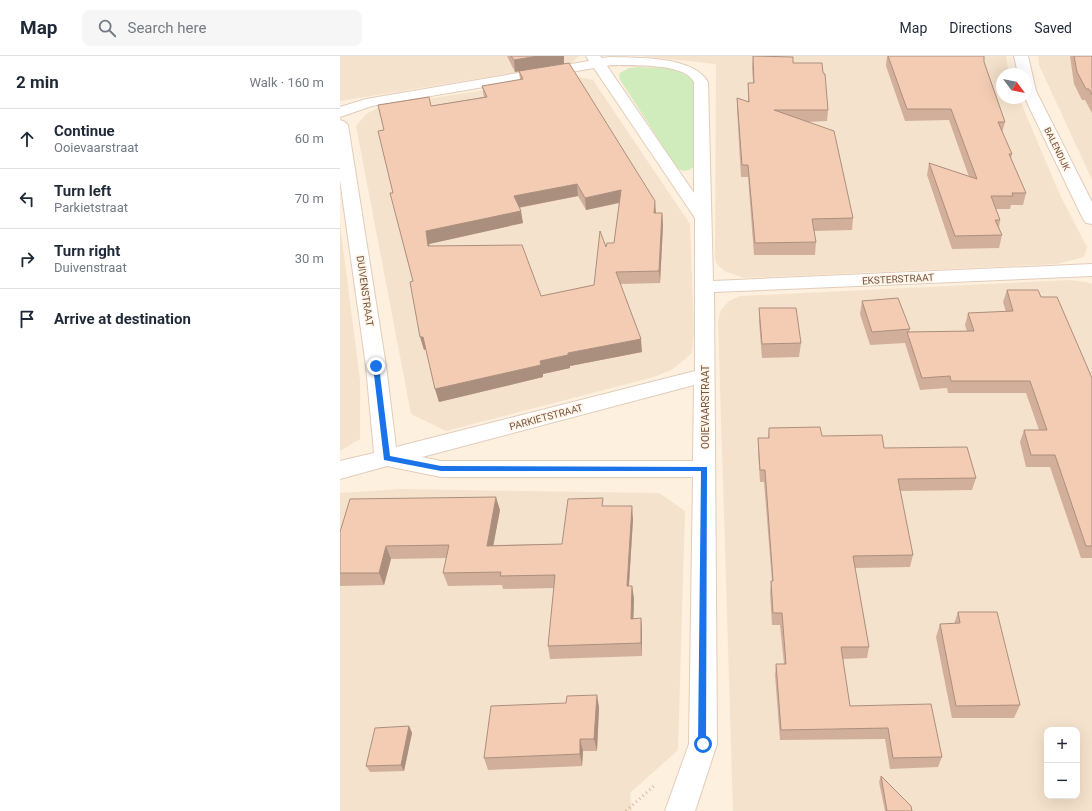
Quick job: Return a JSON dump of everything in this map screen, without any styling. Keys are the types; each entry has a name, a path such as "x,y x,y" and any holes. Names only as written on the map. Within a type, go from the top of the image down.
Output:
{"street":[{"name":"BALENDIJK","path":"1021,56 1024,68"},
{"path":"340,114 352,107 371,102 595,60 702,216"},
{"name":"OOIEVAARSTRAAT","path":"595,60 682,66 698,76 701,82 705,375 703,744 680,811"},
{"name":"BALENDIJK","path":"1032,98 1092,219"},
{"name":"DUIVENSTRAAT","path":"340,125 376,366 386,458"},
{"name":"EKSTERSTRAAT","path":"704,287 1092,270"},
{"name":"PARKIETSTRAAT","path":"340,470 705,375"},
{"name":"PARKIETSTRAAT","path":"386,458 441,468 705,468"}],"shaded area":[{"path":"340,56 579,56 571,63 340,101"},
{"path":"640,56 1006,56 1008,68 996,68 996,104 1022,104 1060,195 1087,247 1084,257 1057,264 744,278 724,271 717,264 715,259 716,64"},
{"path":"1038,56 1092,56 1092,180 1039,65"},
{"path":"575,76 593,80 690,224 694,330 692,353 673,369 654,377 446,431 411,414 356,126 366,114 382,106"},
{"path":"340,224 360,380 360,439 340,451"},
{"path":"1069,280 1092,284 1092,811 733,811 718,321 721,310 729,301 740,296"},
{"path":"400,489 659,493 685,511 678,750 630,793 632,811 340,811 340,493"}],"green space":[{"path":"639,67 676,70 694,82 694,166 688,170 684,171 677,168 619,78 620,73 629,68"}],"building":[{"path":"511,56 538,56 514,60"},
{"path":"753,56 793,57 793,63 822,63 823,73 825,74 828,110 774,110 834,131 853,218 812,219 816,242 755,243 748,165 742,165 737,98 749,102 748,83 754,83"},
{"path":"888,56 984,56 984,62 996,96 996,104 999,104 1005,122 998,122 1012,154 1009,154 1026,193 1012,193 1013,196 991,196 1000,220 995,220 1002,235 955,236 929,163 977,179 951,109 907,109"},
{"path":"1074,56 1092,56 1092,95 1089,89 1086,89 1077,72"},
{"path":"569,63 655,201 654,213 662,213 659,271 616,272 641,339 568,353 568,355 540,361 541,365 435,389 423,337 420,337 410,282 413,281 390,193 393,193 378,131 384,130 378,105 429,97 431,106 487,97 482,86 523,79 519,71","holes":["577,184 585,198 621,190 614,243 607,243 606,247 600,231 594,285 541,296 522,245 428,246 426,231 521,211 514,196"]},
{"path":"1007,290 1038,290 1041,297 1057,297 1092,378 1092,546 1086,546 1055,455 1031,455 1024,430 1047,430 1030,381 951,381 950,376 922,378 907,332 974,331 968,313 1013,311"},
{"path":"898,298 910,329 872,332 862,301"},
{"path":"759,308 796,308 801,343 762,344"},
{"path":"820,427 822,436 882,435 884,448 967,447 976,478 898,479 913,555 853,556 869,647 841,647 850,706 931,704 942,757 893,758 888,728 781,730 776,664 786,664 782,613 773,613 771,581 773,581 765,470 760,470 758,438 769,438 769,428"},
{"path":"496,497 487,546 562,544 568,499 603,498 602,506 632,506 627,586 632,586 631,619 641,618 641,643 548,646 555,575 500,576 501,572 443,573 449,545 386,546 379,573 340,573 340,532 350,499"},
{"path":"958,612 997,612 1020,705 956,706 940,624 960,623"},
{"path":"597,695 594,739 580,739 580,754 484,758 491,706 566,703 567,696"},
{"path":"409,726 401,765 366,766 375,728"},
{"path":"881,776 911,806 912,811 887,811"}],"route":[{"path":"376,366 386,458 441,468 705,468 703,744"}]}
